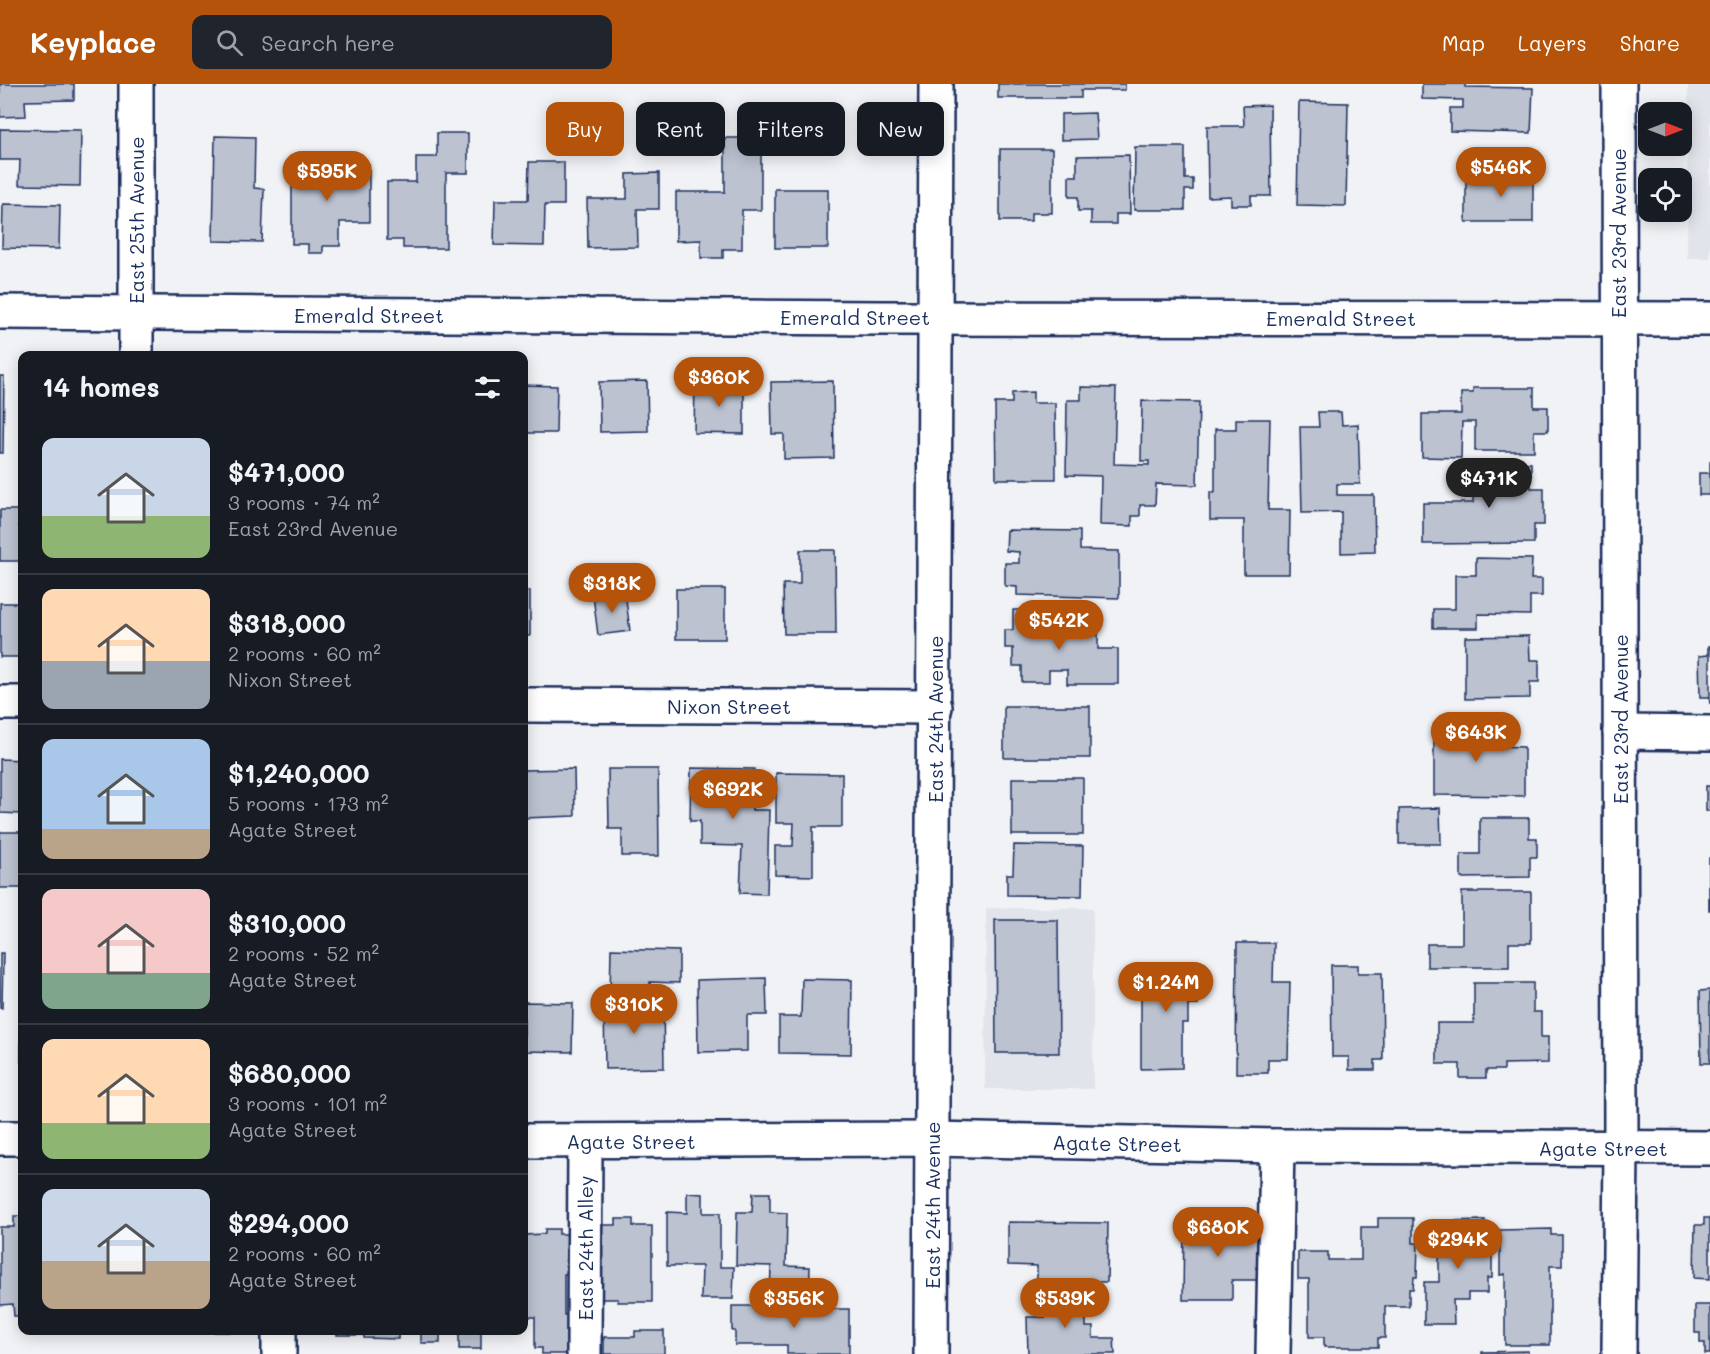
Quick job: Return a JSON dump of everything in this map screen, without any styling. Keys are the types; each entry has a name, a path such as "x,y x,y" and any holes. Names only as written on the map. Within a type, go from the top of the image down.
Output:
{"street":[{"name":"East 25th Avenue","path":"136,84 136,351"},
{"name":"East 24th Avenue","path":"931,1354 936,84"},
{"name":"East 23rd Avenue","path":"1619,84 1621,1148 1619,1354"},
{"name":"Emerald Street","path":"0,312 935,318 1710,319"},
{"path":"0,703 18,703"},
{"name":"Nixon Street","path":"528,705 935,707"},
{"path":"1620,732 1710,733"},
{"path":"0,1138 18,1138"},
{"name":"Agate Street","path":"528,1142 932,1139 1277,1146 1710,1148"},
{"name":"East 24th Alley","path":"584,1354 585,1142"},
{"path":"1273,1354 1277,1146"},
{"path":"279,1335 279,1354"}],"shaded area":[{"path":"1688,84 1710,84 1710,258 1687,258 1687,222 1692,222 1692,168 1688,168 1688,156 1692,156 1692,102 1688,102"},
{"path":"986,908 1093,908 1093,1089 985,1089"}],"building":[{"path":"0,84 74,84 74,100 25,101 26,116 0,117"},
{"path":"998,84 1125,84 1125,90 1081,90 1081,98 998,98"},
{"path":"1422,84 1533,88 1531,133 1450,131 1450,108 1463,108 1463,100 1422,99"},
{"path":"1299,102 1348,103 1346,206 1297,205"},
{"path":"1270,105 1271,196 1251,196 1251,205 1231,205 1231,196 1208,197 1207,126 1244,126 1243,106"},
{"path":"1095,113 1097,139 1061,140 1061,114"},
{"path":"0,129 81,130 80,186 19,185 20,160 0,160"},
{"path":"437,133 468,133 468,173 446,173 446,248 403,248 403,240 387,240 387,182 416,182 416,157 437,157"},
{"path":"215,136 255,137 254,188 264,189 262,242 213,241"},
{"path":"725,138 737,138 737,156 761,156 761,210 742,210 742,249 723,249 723,258 701,258 701,240 676,241 676,192 725,192"},
{"path":"1135,147 1185,147 1185,179 1193,179 1193,190 1185,190 1185,210 1134,210"},
{"path":"1000,149 1052,149 1052,213 1031,213 1031,221 1000,221"},
{"path":"1129,155 1130,214 1116,214 1116,224 1091,224 1091,211 1078,211 1078,197 1069,197 1069,176 1077,176 1077,156"},
{"path":"529,162 564,162 564,205 545,205 544,246 494,245 495,200 528,200"},
{"path":"292,163 369,164 369,222 340,222 340,246 323,246 323,253 308,253 308,244 292,244"},
{"path":"1507,170 1533,170 1533,222 1466,222 1466,178 1507,178"},
{"path":"659,173 659,209 637,209 638,247 588,248 587,199 627,199 627,174"},
{"path":"775,189 828,189 828,248 775,248"},
{"path":"3,204 60,205 59,249 2,248"},
{"path":"0,376 4,376 3,453 0,453"},
{"path":"647,381 648,431 600,432 599,382"},
{"path":"833,381 834,458 784,459 784,434 772,434 771,382"},
{"path":"695,382 744,382 744,434 694,433"},
{"path":"528,385 557,386 556,433 528,433"},
{"path":"1081,387 1116,388 1114,464 1149,465 1149,461 1141,461 1142,401 1199,402 1197,485 1156,484 1155,505 1140,505 1140,516 1132,516 1132,526 1100,525 1101,476 1066,475 1067,400 1081,400"},
{"path":"1473,388 1534,388 1534,407 1548,407 1548,431 1534,431 1534,451 1475,451 1475,422 1462,422 1461,458 1422,457 1422,414 1461,414 1461,393 1473,393"},
{"path":"1033,392 1033,403 1055,403 1056,479 996,479 995,403 1012,403 1012,393"},
{"path":"1318,412 1341,412 1342,425 1358,424 1360,484 1337,484 1337,495 1374,495 1375,552 1341,553 1341,512 1302,513 1300,427 1319,427"},
{"path":"1236,419 1270,419 1268,510 1290,510 1289,574 1244,574 1244,520 1210,520 1210,492 1215,492 1215,429 1236,429"},
{"path":"1473,463 1531,463 1531,488 1544,488 1544,525 1534,525 1534,543 1423,544 1423,503 1473,503"},
{"path":"1699,473 1710,473 1710,495 1699,495"},
{"path":"0,510 18,510 18,561 0,561"},
{"path":"1007,530 1080,531 1080,550 1119,551 1119,598 1017,595 1017,587 1005,586 1005,563 1019,563 1019,552 1006,551"},
{"path":"800,550 835,550 836,634 784,634 783,584 800,584"},
{"path":"1476,558 1532,559 1531,579 1542,579 1542,596 1530,596 1530,615 1478,614 1478,628 1433,628 1433,609 1455,609 1455,575 1476,575"},
{"path":"676,589 725,589 725,639 676,639"},
{"path":"528,591 530,591 530,636 528,636"},
{"path":"625,592 630,631 598,635 593,596"},
{"path":"0,603 18,603 18,657 0,657"},
{"path":"1013,610 1056,610 1056,636 1063,636 1070,628 1098,628 1098,649 1118,649 1118,684 1067,684 1067,670 1049,670 1049,682 1022,682 1022,666 1013,666 1013,648 1005,648 1005,630 1013,630"},
{"path":"1529,636 1530,660 1539,660 1539,682 1530,682 1530,698 1465,699 1465,637"},
{"path":"1708,646 1710,646 1710,704 1709,697 1700,697 1699,656 1708,655"},
{"path":"1004,706 1090,706 1090,758 1004,758"},
{"path":"1434,724 1494,724 1494,746 1524,747 1524,796 1434,795"},
{"path":"0,759 18,760 18,814 0,813"},
{"path":"691,768 754,769 752,810 769,810 767,894 740,893 742,846 700,845 700,821 690,821"},
{"path":"574,769 575,816 528,818 528,770"},
{"path":"608,769 658,769 659,856 622,856 622,829 609,829"},
{"path":"776,773 842,774 842,827 813,827 813,876 775,875 775,846 793,846 794,823 776,823"},
{"path":"1012,778 1083,778 1083,835 1012,835"},
{"path":"1706,786 1710,786 1710,811 1706,811"},
{"path":"1440,808 1441,844 1399,844 1399,809"},
{"path":"1480,818 1529,818 1529,838 1537,838 1537,857 1530,857 1530,877 1461,878 1461,854 1480,854"},
{"path":"0,832 18,832 18,888 0,888"},
{"path":"1014,845 1083,846 1082,896 1007,895 1007,874 1013,874"},
{"path":"1710,858 1710,910 1709,910"},
{"path":"1462,892 1531,892 1531,943 1509,943 1509,967 1427,967 1427,944 1462,944"},
{"path":"995,920 1058,920 1059,1053 996,1053"},
{"path":"1237,943 1274,943 1273,982 1290,982 1288,1059 1268,1059 1268,1073 1236,1073"},
{"path":"611,949 679,951 679,983 650,982 650,997 610,997"},
{"path":"0,953 3,953 2,1008 0,1008"},
{"path":"1141,965 1198,965 1198,1005 1188,1005 1188,1023 1182,1023 1182,1068 1141,1069"},
{"path":"1331,965 1358,965 1358,973 1382,973 1383,1060 1375,1060 1375,1070 1349,1070 1349,1057 1332,1057"},
{"path":"766,978 767,1015 747,1015 747,1051 698,1052 697,980"},
{"path":"802,979 852,980 851,1054 779,1053 779,1017 801,1017"},
{"path":"1474,983 1533,983 1533,1012 1541,1012 1541,1037 1548,1037 1548,1063 1504,1064 1504,1070 1486,1070 1486,1078 1460,1078 1460,1064 1437,1064 1437,1023 1474,1023"},
{"path":"1710,990 1710,1063 1701,1063 1700,991"},
{"path":"663,1001 664,1068 605,1069 604,1002"},
{"path":"528,1002 573,1003 572,1052 528,1051"},
{"path":"687,1193 703,1194 703,1213 720,1213 720,1267 734,1267 733,1299 701,1299 702,1266 667,1266 667,1212 687,1213"},
{"path":"753,1193 770,1193 770,1212 787,1213 786,1266 810,1267 809,1298 770,1297 771,1266 736,1265 737,1212 752,1212"},
{"path":"14,1216 18,1216 18,1316 14,1316 13,1304 0,1305 0,1227 14,1227"},
{"path":"1378,1218 1413,1218 1413,1243 1418,1243 1417,1277 1414,1277 1413,1289 1409,1289 1409,1306 1385,1306 1385,1338 1378,1338 1378,1347 1324,1347 1324,1337 1309,1337 1309,1279 1298,1279 1298,1252 1328,1252 1328,1260 1361,1260 1361,1227 1378,1227"},
{"path":"1704,1218 1710,1218 1710,1279 1694,1278 1695,1225 1704,1225"},
{"path":"616,1219 633,1219 633,1226 652,1226 652,1302 618,1302 618,1299 597,1299 597,1225 616,1225"},
{"path":"1485,1220 1485,1252 1492,1252 1492,1278 1487,1278 1487,1293 1468,1293 1468,1300 1453,1300 1454,1324 1424,1324 1424,1282 1439,1282 1439,1230 1444,1230 1444,1221"},
{"path":"1008,1222 1108,1223 1107,1282 1037,1281 1037,1266 1008,1265"},
{"path":"1184,1222 1259,1223 1258,1280 1232,1280 1232,1300 1183,1300"},
{"path":"545,1229 559,1229 559,1234 573,1234 574,1274 564,1274 564,1315 572,1315 572,1354 542,1354 542,1348 535,1348 535,1317 528,1317 528,1235 545,1234"},
{"path":"1551,1229 1551,1235 1562,1235 1562,1266 1550,1266 1550,1345 1505,1345 1505,1274 1500,1275 1500,1230"},
{"path":"1044,1292 1080,1292 1081,1305 1086,1305 1086,1327 1093,1327 1093,1338 1114,1338 1115,1354 1028,1354 1027,1317 1045,1317"},
{"path":"1695,1305 1710,1305 1710,1354 1705,1354 1705,1343 1700,1343 1700,1333 1695,1333"},
{"path":"732,1306 770,1306 770,1314 789,1314 789,1309 849,1309 849,1354 787,1354 787,1345 735,1345 735,1331 732,1331"},
{"path":"635,1331 664,1331 664,1354 604,1354 604,1337 635,1337"},
{"path":"364,1335 398,1335 398,1339 364,1338"},
{"path":"421,1335 440,1335 440,1343 421,1343"},
{"path":"459,1335 481,1335 481,1349 459,1349"},
{"path":"1528,1351 1528,1354 1482,1354 1482,1352"}]}
